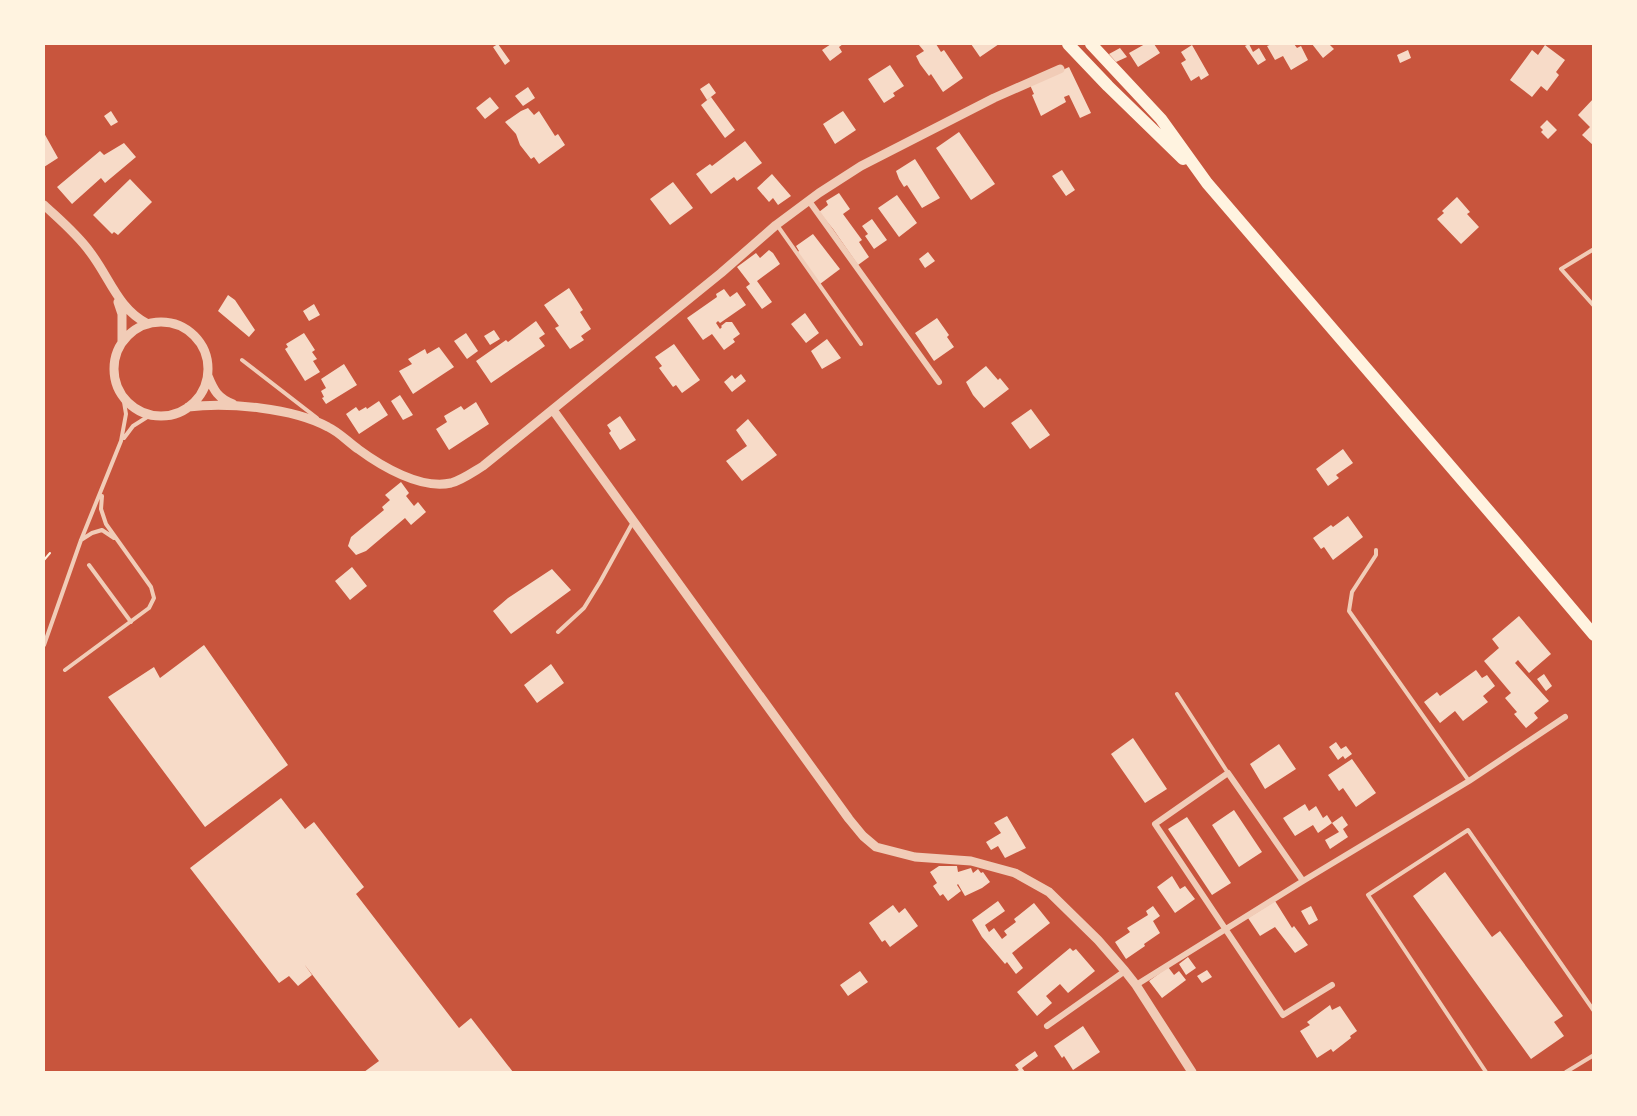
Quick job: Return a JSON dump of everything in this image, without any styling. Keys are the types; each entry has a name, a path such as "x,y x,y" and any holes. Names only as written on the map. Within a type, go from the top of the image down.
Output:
{"highway":[{"path":"1068,44 1207,183 1593,635"},
{"path":"1091,44 1161,118 1207,183"}],"street":[{"path":"44,205 71,230 89,251 104,271 114,291 122,314 123,327 122,342 115,360 114,372 123,396 132,405 145,413 159,416 174,414 189,407 217,405 276,410 307,418 329,427 379,464 415,480 439,484 452,483 483,466 721,273 776,225 861,165 994,98 1060,69"},
{"path":"809,201 939,382"},
{"path":"114,291 127,309 148,324"},
{"path":"122,342 136,329 148,324 161,322 187,330 205,353 208,376 213,389 223,400 238,406"},
{"path":"189,407 199,396 208,376"},
{"path":"553,410 863,836 876,847 915,857 971,861 1015,873 1049,892 1098,940 1125,971 1192,1072"},
{"path":"1136,985 1469,781 1565,717"},
{"path":"1303,881 1228,773 1155,824 1283,1016 1332,985"},
{"path":"1047,1026 1125,971"}],"lane":[{"path":"776,225 861,344"},
{"path":"1593,249 1561,269 1593,306"},
{"path":"242,360 329,427"},
{"path":"44,645 81,540 121,441 126,414 123,396"},
{"path":"121,441 133,426 153,414"},
{"path":"65,670 149,608 154,598 151,587 106,524 101,509 102,491"},
{"path":"558,632 584,608 633,521"},
{"path":"81,540 102,530 115,538"},
{"path":"1376,550 1376,555 1352,592 1349,611 1469,781"},
{"path":"89,566 131,622"},
{"path":"1177,694 1228,773"},
{"path":"1486,1072 1368,895 1468,830 1593,1011"},
{"path":"1566,1072 1593,1055"}],"path":[{"path":"44,560 50,553"}],"building":[{"path":"498,44 510,61 505,65 493,47"},
{"path":"831,44 843,44 839,47 842,52 830,61 822,50"},
{"path":"936,44 941,52 944,50 963,78 943,92 916,56 924,51 919,45"},
{"path":"971,44 999,44 980,57"},
{"path":"1145,44 1154,44 1160,53 1138,67 1129,53"},
{"path":"1249,44 1253,52 1259,48 1266,60 1258,65 1245,46"},
{"path":"1294,44 1297,48 1301,46 1308,60 1291,70 1283,56 1275,60 1267,46"},
{"path":"1312,44 1329,44 1334,49 1323,58"},
{"path":"1192,45 1209,75 1201,80 1199,76 1191,81 1181,63 1186,60 1181,52"},
{"path":"1545,45 1565,60 1556,72 1559,75 1547,91 1541,86 1532,97 1510,80 1532,50 1538,55"},
{"path":"1120,48 1127,57 1116,62 1109,54"},
{"path":"1408,50 1411,58 1400,63 1397,55"},
{"path":"890,65 904,86 884,103 868,79"},
{"path":"1069,67 1091,113 1080,118 1069,95 1064,97 1066,102 1041,116 1030,85"},
{"path":"709,83 716,93 707,100 700,89"},
{"path":"528,87 535,98 523,106 515,96"},
{"path":"490,97 499,108 485,119 476,108"},
{"path":"711,97 735,130 725,138 701,105"},
{"path":"1594,98 1594,146 1582,135 1590,127 1578,115"},
{"path":"528,108 534,115 539,111 555,136 558,134 565,145 539,164 534,157 531,159 520,145 516,134 505,122"},
{"path":"111,111 118,122 111,126 104,116"},
{"path":"843,111 856,130 835,144 823,124"},
{"path":"1547,120 1557,130 1548,139 1541,132 1543,130 1540,127"},
{"path":"959,132 995,184 971,200 936,148"},
{"path":"44,133 58,158 44,167"},
{"path":"745,141 762,163 737,181 734,177 711,194 696,174 710,164 712,166"},
{"path":"124,143 136,157 105,183 101,178 72,204 57,187 100,151 104,155"},
{"path":"915,159 940,198 922,208 907,185 904,187 896,171"},
{"path":"1062,170 1075,190 1066,196 1052,176"},
{"path":"772,174 791,196 778,205 773,198 769,202 757,188"},
{"path":"130,179 152,202 118,235 114,232 112,234 93,215"},
{"path":"673,182 693,208 670,225 650,199"},
{"path":"839,193 850,209 843,214 862,240 859,242 869,257 858,265 819,212 828,205 826,201"},
{"path":"897,195 917,223 899,237 878,208"},
{"path":"1457,197 1470,212 1467,214 1479,227 1461,244 1437,219"},
{"path":"872,219 887,240 874,249 865,236 868,234 862,226"},
{"path":"813,234 840,269 820,284 796,253 799,251 796,246"},
{"path":"769,250 780,264 757,281 772,302 762,309 746,287 750,284 737,267 756,253 760,258"},
{"path":"928,252 935,261 925,268 919,259"},
{"path":"569,288 583,310 580,312 591,329 581,336 584,340 570,349 555,328 559,326 544,305"},
{"path":"724,289 730,297 737,292 746,305 720,323 718,321 716,323 720,329 726,322 732,322 740,334 733,339 735,342 724,350 712,334 703,340 687,318 717,297 716,294"},
{"path":"228,295 235,300 255,330 249,337 218,311"},
{"path":"314,304 320,315 309,321 303,311"},
{"path":"805,313 819,333 806,343 791,324"},
{"path":"937,318 954,347 934,361 915,333"},
{"path":"536,321 545,334 539,338 545,346 491,383 476,361 506,340 508,342"},
{"path":"494,330 500,339 490,345 484,336"},
{"path":"304,333 315,350 312,352 317,359 313,361 320,372 305,381 285,349 288,347 286,344"},
{"path":"466,333 478,351 467,359 454,341"},
{"path":"827,339 841,358 822,369 811,351"},
{"path":"674,344 700,380 682,393 676,385 673,387 659,368 662,366 655,357"},
{"path":"439,347 454,367 413,394 399,371 412,364 408,359 425,349 427,354"},
{"path":"344,364 357,385 326,404 321,391 326,388 321,379"},
{"path":"986,366 1009,389 984,408 966,382"},
{"path":"741,374 746,381 732,392 724,382 732,375 735,379"},
{"path":"400,395 413,415 403,420 391,401"},
{"path":"379,401 388,415 359,434 346,414 356,407 359,411 366,407 367,409"},
{"path":"476,402 489,424 449,450 436,429 447,422 444,416 461,406 464,410"},
{"path":"1031,409 1050,435 1030,449 1011,423"},
{"path":"620,416 636,440 620,450 609,433 611,431 607,425"},
{"path":"748,419 777,455 742,481 726,461 747,446 736,430"},
{"path":"1343,449 1353,463 1336,475 1339,478 1328,486 1316,469"},
{"path":"401,482 409,493 406,496 414,506 418,502 426,512 411,525 405,518 366,551 356,555 348,546 351,537 384,510 382,507 390,500 385,495"},
{"path":"1348,516 1363,537 1333,560 1324,547 1321,549 1313,538"},
{"path":"352,567 367,586 350,600 335,581"},
{"path":"552,569 571,590 511,634 493,611 508,598"},
{"path":"1519,616 1551,654 1529,673 1518,660 1515,663 1549,701 1534,713 1538,718 1526,728 1514,714 1517,712 1505,698 1511,693 1484,661 1499,648 1492,639"},
{"path":"204,645 288,765 205,827 108,697 154,667 160,678"},
{"path":"551,664 564,683 537,703 524,685"},
{"path":"1476,670 1482,678 1487,675 1495,686 1483,696 1488,702 1463,721 1455,711 1440,723 1424,702 1437,692 1440,696"},
{"path":"1544,674 1552,686 1546,691 1537,679"},
{"path":"1133,738 1167,789 1145,803 1111,754"},
{"path":"1336,742 1341,749 1346,746 1352,754 1345,759 1343,756 1338,760 1329,747"},
{"path":"1279,744 1296,769 1265,789 1250,764"},
{"path":"1352,759 1376,793 1356,807 1343,788 1339,791 1328,775"},
{"path":"281,798 305,829 314,822 364,887 356,894 459,1028 471,1018 513,1072 364,1072 379,1061 304,964 312,975 298,986 289,976 279,983 190,868"},
{"path":"1305,804 1309,811 1316,806 1323,818 1327,815 1332,823 1318,833 1313,825 1295,836 1283,818"},
{"path":"1234,810 1262,852 1239,867 1212,825"},
{"path":"1007,816 1026,848 1005,858 998,846 991,850 986,842 1001,833 994,823"},
{"path":"1342,816 1348,825 1343,829 1348,837 1330,849 1325,840 1339,832 1332,823"},
{"path":"1187,817 1231,883 1212,895 1168,829"},
{"path":"939,866 957,866 958,872 971,868 973,873 978,869 990,882 965,896 958,884 961,891 948,901 943,894 940,896 933,886 937,883 930,872"},
{"path":"1445,872 1492,937 1500,931 1563,1016 1554,1022 1564,1036 1531,1059 1413,896"},
{"path":"1172,876 1180,889 1185,886 1195,899 1175,913 1157,887"},
{"path":"998,901 1005,911 985,925 989,932 994,928 1002,939 1007,935 1004,931 1016,922 1014,919 1034,903 1050,923 1012,953 1023,968 1016,974 982,937 972,920"},
{"path":"1275,901 1292,928 1294,926 1308,945 1295,953 1275,927 1260,936 1248,918"},
{"path":"893,905 899,913 905,908 918,926 890,947 885,940 882,942 869,923"},
{"path":"1153,906 1160,916 1153,921 1160,933 1126,959 1115,942 1130,932 1127,928 1148,915 1146,911"},
{"path":"1311,906 1318,920 1309,925 1301,911"},
{"path":"1070,948 1073,951 1076,949 1095,971 1068,993 1060,984 1046,996 1052,1003 1037,1016 1017,992"},
{"path":"1188,957 1196,968 1186,975 1179,964"},
{"path":"1168,967 1174,975 1179,971 1186,980 1162,998 1149,981"},
{"path":"1207,970 1212,977 1202,983 1197,976"},
{"path":"860,971 868,982 848,996 840,985"},
{"path":"1330,1005 1332,1010 1340,1006 1357,1031 1333,1052 1331,1049 1317,1058 1300,1031 1310,1025 1307,1022"},
{"path":"1083,1026 1100,1052 1073,1070 1054,1046"},
{"path":"1035,1051 1038,1056 1022,1068 1025,1072 1015,1072 1019,1070 1015,1065"}]}
